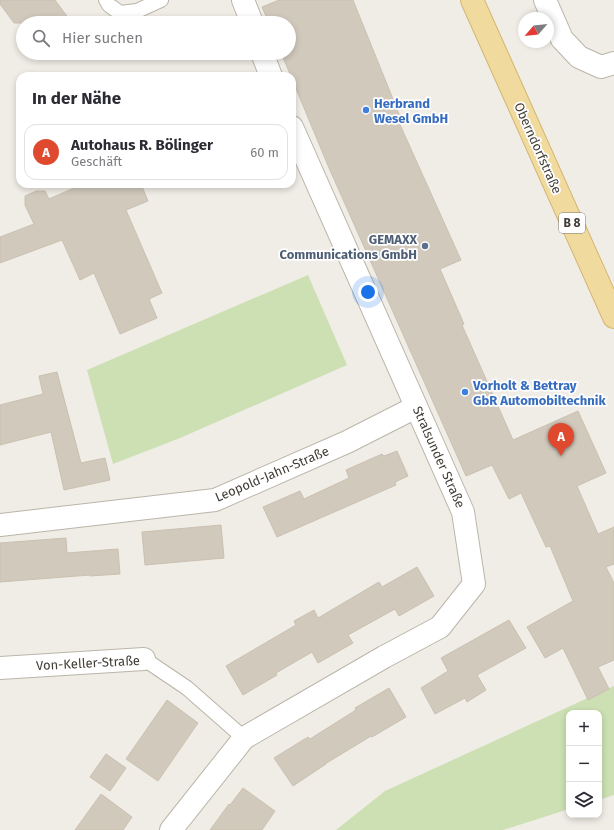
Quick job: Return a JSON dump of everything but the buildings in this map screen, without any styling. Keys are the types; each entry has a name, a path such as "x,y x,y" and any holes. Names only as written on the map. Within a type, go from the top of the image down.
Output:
{"main road":[{"name":"Oberndorfstraße","path":"472,0 614,317"}],"street":[{"path":"243,0 249,16"},
{"path":"545,0 562,39 579,57 601,67 614,63"},
{"path":"265,60 269,72"},
{"name":"Stralsunder Straße","path":"171,830 244,738 384,657 440,627 474,584 463,512 296,136"},
{"name":"Leopold-Jahn-Straße","path":"0,525 215,500 347,442 416,407"},
{"name":"Von-Keller-Straße","path":"0,668 144,659"}],"lane":[{"path":"106,0 109,5 120,13 137,11 161,0"},
{"name":"Von-Keller-Straße","path":"144,659 187,688 244,738"}],"green space":[{"path":"308,275 347,365 180,438 113,464 87,370"},
{"path":"614,686 614,795 602,799 602,710 566,710 566,810 503,830 336,830 385,791"}],"place":[{"name":"Herbrand Wesel GmbH","path":"366,110"},
{"name":"GEMAXX Communications GmbH","path":"425,246"},
{"name":"Vorholt & Bettray GbR Automobiltechnik","path":"465,392"},
{"name":"Autohaus R. Bölinger","path":"561,456"}]}
